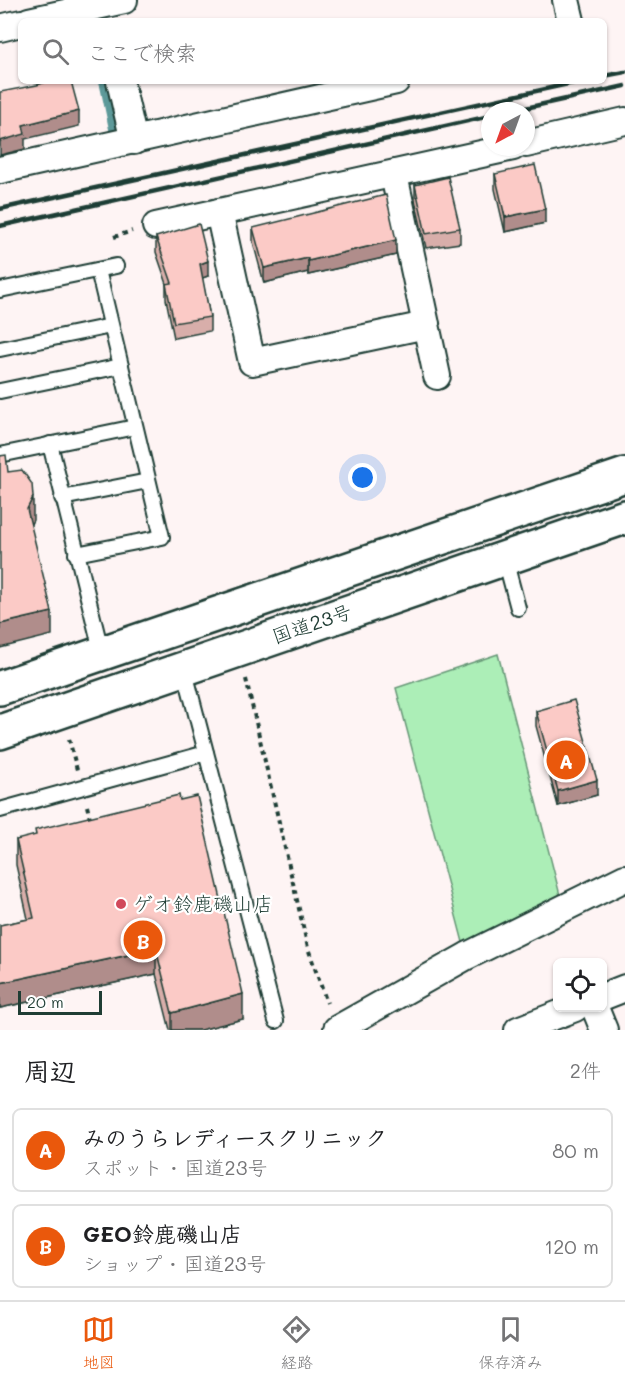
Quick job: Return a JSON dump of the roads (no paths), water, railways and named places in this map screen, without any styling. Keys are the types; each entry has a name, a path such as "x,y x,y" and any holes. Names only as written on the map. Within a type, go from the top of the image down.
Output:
{"highway":[{"name":"国道23号","path":"0,688 625,476"},
{"name":"国道23号","path":"0,732 625,517"}],"street":[{"path":"566,0 570,18"},
{"path":"46,18 102,8"},
{"path":"0,28 18,24"},
{"path":"121,84 134,141"},
{"path":"0,170 383,84"},
{"path":"535,142 625,121"},
{"path":"156,226 481,155"},
{"path":"394,175 437,376"},
{"path":"219,212 252,362 426,325"},
{"path":"336,1030 467,956 625,878"},
{"path":"607,995 625,988"},
{"path":"518,1030 550,1024 569,1012"},
{"path":"597,1012 604,1030"}],"lane":[{"path":"0,290 116,266"},
{"path":"76,554 162,537 98,270"},
{"path":"0,349 111,326"},
{"path":"0,391 120,366"},
{"path":"0,455 135,427"},
{"path":"50,444 102,654"},
{"path":"62,498 148,481"},
{"path":"505,559 518,608"},
{"path":"184,668 276,1021"},
{"path":"0,810 206,753"}],"waterway":[{"path":"104,84 113,129"}],"railway":[{"path":"607,75 625,72"},
{"path":"0,209 568,84"},
{"path":"535,106 625,86"},
{"path":"0,226 481,118"}],"place":[{"name":"みのうらレディースクリニック","path":"566,760"},
{"name":"ゲオ鈴鹿磯山店","path":"121,904"},
{"name":"GEO鈴鹿磯山店","path":"143,940"}]}
